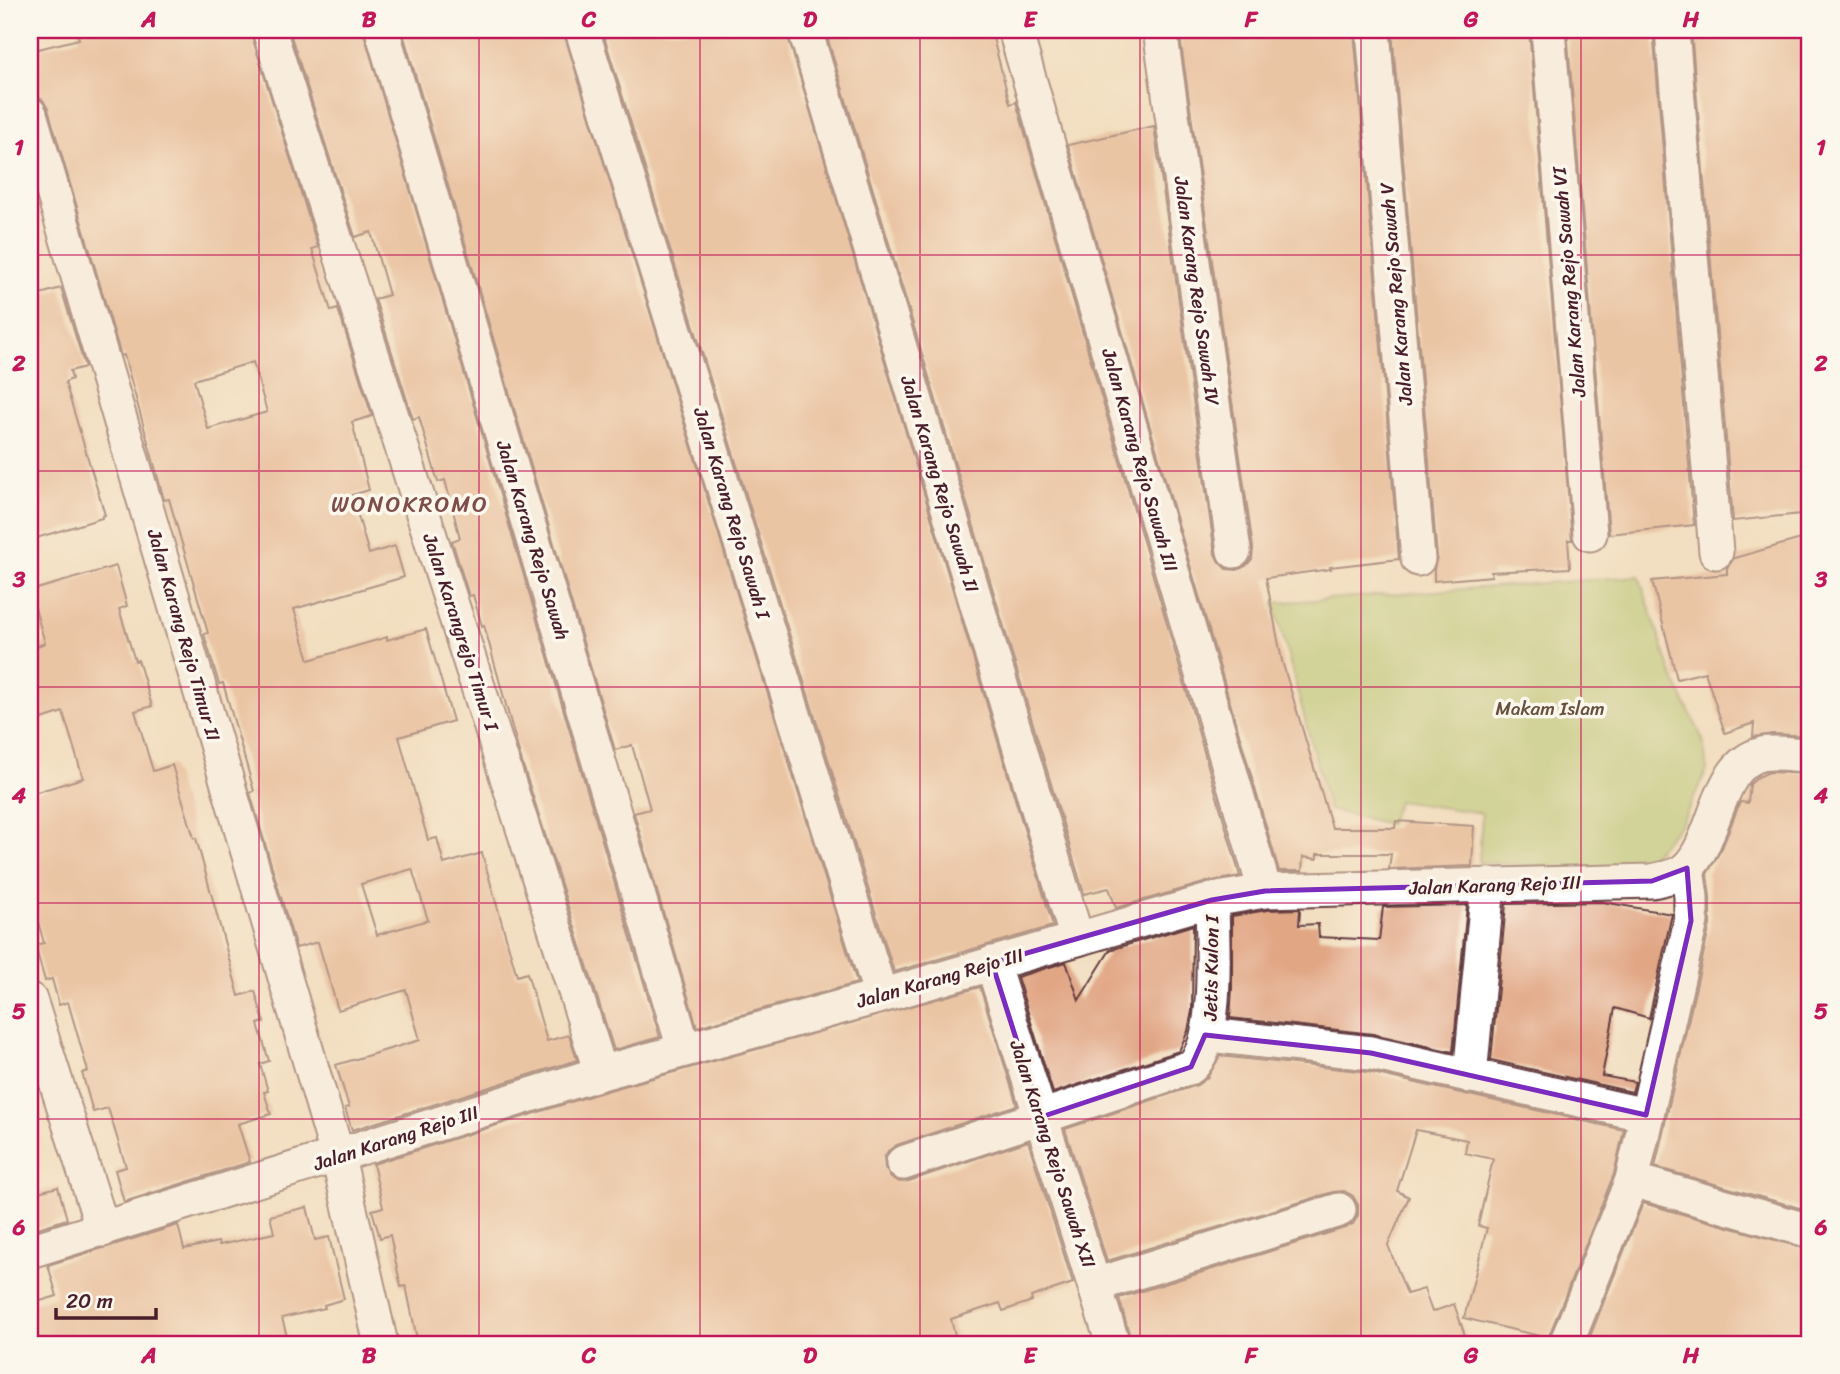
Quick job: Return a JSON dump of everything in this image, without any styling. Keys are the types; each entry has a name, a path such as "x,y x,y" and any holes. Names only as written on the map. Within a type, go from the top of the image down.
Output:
{"street":[{"name":"Jalan Karangrejo Timur I","path":"269,30 601,1073"},
{"name":"Jalan Karang Rejo Sawah","path":"382,30 684,1049"},
{"name":"Jalan Karang Rejo Sawah I","path":"582,30 881,996"},
{"name":"Jalan Karang Rejo Sawah II","path":"805,30 1077,939"},
{"name":"Jalan Karang Rejo Sawah III","path":"1015,30 1265,891"},
{"name":"Jalan Karang Rejo Sawah IV","path":"1160,30 1234,551"},
{"name":"Jalan Karang Rejo Sawah V","path":"1373,30 1418,559"},
{"name":"Jalan Karang Rejo Sawah VI","path":"1548,30 1590,534"},
{"path":"1672,30 1716,552"},
{"name":"Jalan Karang Rejo Timur II","path":"30,114 338,1157 381,1344"},
{"path":"1566,1344 1632,1180 1691,921 1687,868 1699,851 1731,778 1744,762 1762,754 1810,755"},
{"name":"Jalan Karang Rejo III","path":"30,1251 601,1073 881,996 1212,900 1265,891 1652,881 1673,877 1687,868"},
{"path":"1470,1076 1488,885"},
{"name":"Jetis Kulon I","path":"1209,1035 1213,991 1212,900"},
{"name":"Jalan Karang Rejo Sawah XII","path":"992,963 1114,1344"},
{"path":"30,1000 103,1230"},
{"path":"903,1163 1191,1067 1196,1063 1209,1035 1371,1053 1646,1115"},
{"path":"1632,1180 1810,1231"},
{"path":"1095,1285 1339,1210"}],"highlighted area":[{"path":"1687,868 1691,921 1646,1115 1371,1053 1205,1035 1191,1067 1041,1117 992,963 1212,900 1265,891 1652,881"}],"green space":[{"name":"Makam Islam","path":"1639,576 1672,675 1703,740 1707,770 1681,824 1636,872 1479,862 1482,813 1398,801 1389,824 1329,810 1274,603"}],"building":[{"path":"77,30 250,30 318,247 312,249 331,311 338,309 372,416 352,422 369,490 352,495 369,554 395,546 404,577 294,609 309,660 387,637 387,640 426,629 453,721 399,737 428,840 437,838 444,864 482,853 517,976 527,973 547,1041 569,1035 577,1060 352,1130 345,1108 349,1107 336,1065 420,1040 406,990 338,1010 318,942 296,948 250,793 254,791 223,683 219,684 204,634 208,633 169,499 164,500 124,355 121,356 48,109 43,100 33,95 30,51 79,39","holes":["253,362 267,412 208,429 194,380","412,869 428,920 377,935 361,884"]},
{"path":"289,30 363,30 660,1037 614,1050 520,756 484,625 482,626 473,595 469,596 452,541 460,538 445,480 438,482 419,417 413,419 375,299 389,295 371,232 355,237"},
{"path":"402,30 563,30 857,983 697,1027 634,813 650,809 632,745 615,750"},
{"path":"602,30 786,30 1053,926 894,972"},
{"path":"825,30 991,30 1010,104 1016,102 1240,876 1207,882 1116,908 1109,888 1084,894"},
{"path":"1179,30 1354,30 1399,559 1266,578 1282,661 1332,828 1395,828 1396,821 1474,826 1472,866 1389,869 1391,854 1317,854 1317,859 1303,857 1302,871 1279,871 1068,145 1154,126 1215,554 1226,569 1237,570 1252,559 1253,548"},
{"path":"1392,30 1529,30 1572,540 1568,540 1570,568 1491,572 1492,576 1434,581 1437,557"},
{"path":"1567,30 1653,30 1694,525 1609,534"},
{"path":"1691,30 1810,30 1810,513 1733,521"},
{"path":"61,288 85,367 70,371 72,379 65,382 105,515 30,540 30,297"},
{"path":"1801,539 1805,613 1810,613 1810,736 1773,734 1753,737 1754,723 1725,733 1705,672 1677,679 1652,581 1727,574 1727,568 1734,558"},
{"path":"116,566 127,606 119,609 152,706 135,711 153,771 172,765 196,838 239,996 255,991 264,1022 258,1024 269,1061 260,1064 268,1091 264,1092 271,1114 238,1124 250,1162 124,1202 115,1170 126,1167 108,1108 93,1112 82,1073 88,1071 68,1002 59,1005 52,979 45,981 35,945 44,943 30,893 30,794 83,778 63,712 30,723 30,649 45,643 30,591"},
{"path":"1769,772 1809,774 1810,784 1810,1211 1655,1167 1710,925 1707,874 1722,848 1740,802 1748,803 1750,784"},
{"path":"1603,902 1672,914 1649,1018 1615,1008 1602,1076 1635,1082 1632,1092 1491,1060 1506,904"},
{"path":"1467,905 1453,1052 1373,1034 1230,1018 1232,916 1267,910 1300,909 1299,925 1318,924 1319,937 1379,940 1383,907"},
{"path":"1193,925 1192,1011 1188,1031 1179,1051 1053,1093 1017,977 1066,962 1079,1000 1110,950"},
{"path":"980,987 1017,1105 897,1145 888,1151 884,1158 885,1168 891,1178 900,1182 909,1181 1028,1141 1073,1283 1031,1297 1032,1301 1003,1311 1000,1303 951,1319 957,1344 837,1344 835,1337 801,1344 418,1344 406,1286 401,1287 390,1235 380,1238 372,1210 383,1207 373,1164 606,1091"},
{"path":"1220,1056 1368,1072 1624,1130 1614,1174 1548,1338 1464,1318 1487,1228 1478,1226 1493,1159 1465,1153 1467,1140 1416,1130 1397,1191 1409,1197 1388,1245 1407,1294 1424,1289 1432,1312 1454,1304 1468,1344 1132,1344 1119,1298 1345,1228 1353,1224 1358,1215 1358,1205 1353,1196 1344,1191 1333,1192 1107,1261 1065,1129 1197,1085 1207,1078"},
{"path":"58,1187 67,1219 38,1228 36,1223 30,1224 30,1194"},
{"path":"1643,1203 1810,1250 1810,1344 1587,1344"},
{"path":"307,1207 315,1240 329,1237 344,1299 324,1305 325,1308 282,1318 289,1344 37,1344 30,1320 30,1304 57,1296 48,1265 178,1225 184,1249 218,1242 219,1245 274,1233 270,1216"}],"district":[{"name":"WONOKROMO","path":"410,504"}]}
